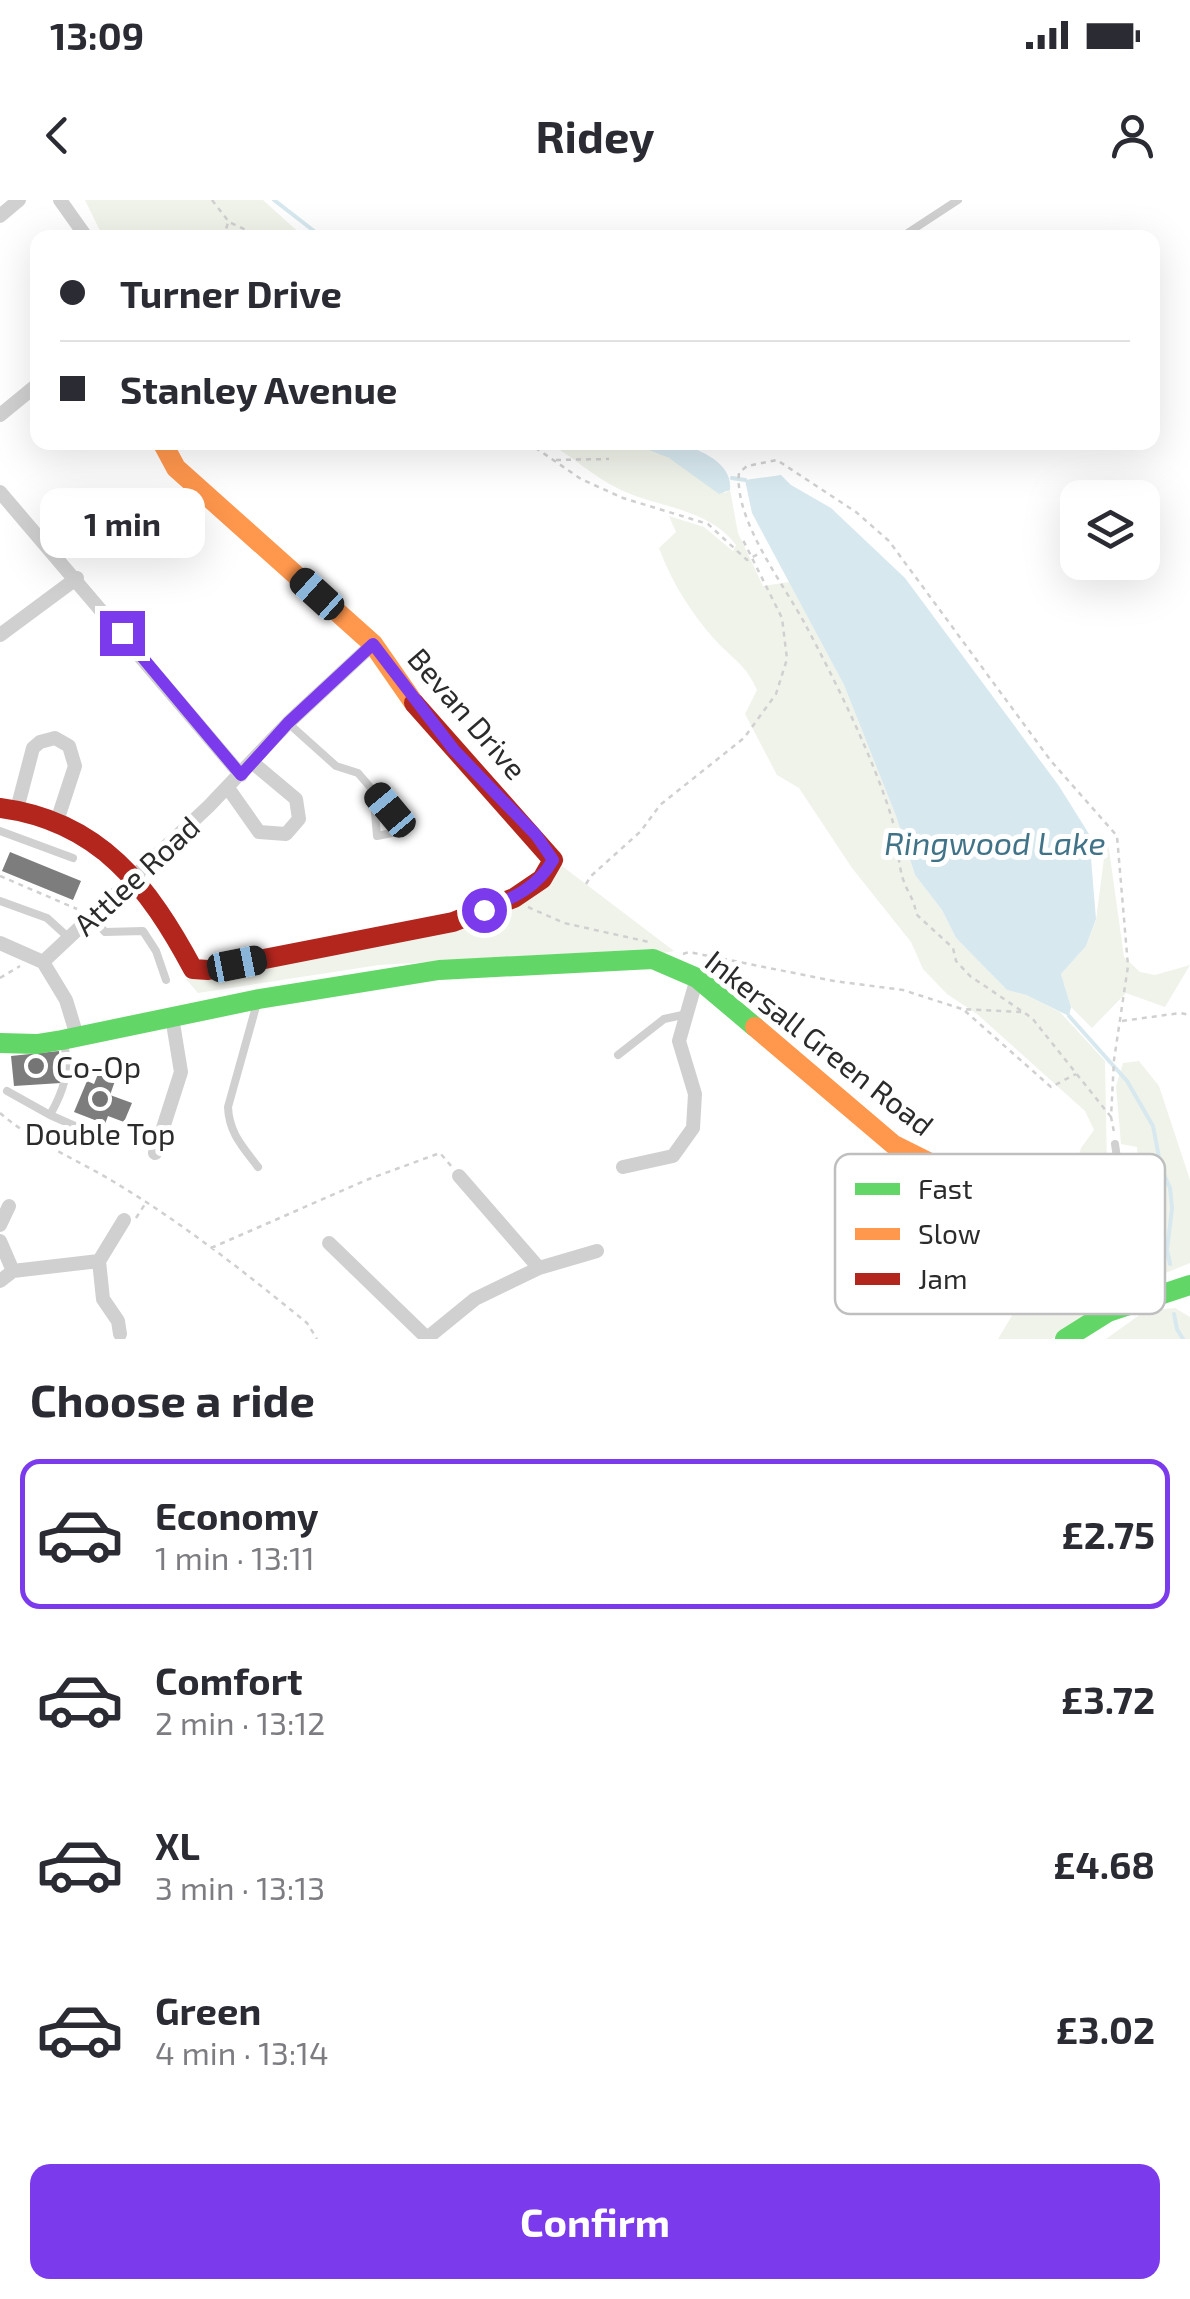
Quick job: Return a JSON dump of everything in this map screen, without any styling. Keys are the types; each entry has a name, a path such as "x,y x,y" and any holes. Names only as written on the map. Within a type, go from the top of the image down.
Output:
{"main road":[{"name":"Bevan Drive","path":"166,450 176,468 373,644 454,750 536,835 553,860 542,879 514,898"},
{"path":"8,808 56,824 98,847 132,876 158,905 193,969 208,970 454,922 514,898"},
{"name":"Inkersall Green Road","path":"0,1042 37,1044 258,999 440,970 653,960 697,978 894,1145 912,1154"},
{"path":"1065,1339 1100,1314"}],"street":[{"path":"0,216 19,200"},
{"path":"60,200 82,230"},
{"path":"0,416 30,391"},
{"path":"0,492 241,775"},
{"path":"0,636 76,578"},
{"name":"Attlee Road","path":"38,960 69,938 373,644"},
{"path":"8,808 32,748 56,738 69,746 75,766 56,824"},
{"name":"Attlee Road","path":"228,788 259,832 286,834 299,819 296,799 254,762"},
{"path":"0,943 38,960 66,1000 70,1038"},
{"path":"624,1167 673,1156 692,1128 695,1094 679,1041 697,978"},
{"path":"156,1153 181,1072 172,1017"},
{"path":"459,1176 539,1268"},
{"path":"0,1224 9,1206"},
{"path":"120,1334 118,1321 102,1299 99,1260 124,1220"},
{"path":"0,1241 13,1270"},
{"path":"329,1243 427,1339 475,1299 539,1268 597,1250"},
{"path":"0,1282 13,1270 99,1260"}],"lane":[{"path":"912,230 958,200"},
{"path":"288,723 336,766 358,773 374,790 407,830 377,836 374,790"},
{"path":"0,832 73,858"},
{"path":"0,901 48,918 69,938"},
{"path":"91,916 105,932 142,931 156,951 166,980"},
{"path":"258,999 228,1108 234,1136 258,1166"},
{"path":"618,1055 664,1019 687,1014"},
{"path":"50,1115 64,1087 70,1038"},
{"path":"7,1091 108,1141"},
{"path":"1115,1144 1116,1154"}],"path":[{"path":"212,200 229,222 246,230"},
{"path":"226,230 229,222"},
{"path":"539,450 580,479 623,498 708,524 747,560 763,551"},
{"path":"554,460 609,459"},
{"path":"1111,1116 1032,1018 970,976 956,961 953,948 916,914 915,903 903,881 892,820 863,747 807,627 763,551 738,485 739,473 747,466 777,460 856,512 888,541 1051,761 1117,836 1128,966 1114,1060 1111,1116 1115,1144"},
{"path":"586,884 641,830 660,805 744,738 776,694 787,659 782,618 743,540"},
{"path":"0,876 91,916"},
{"path":"514,898 532,910 564,922 652,942"},
{"path":"670,966 668,960 689,952 834,981 904,990 962,1009 1024,1012"},
{"path":"0,978 38,960"},
{"path":"962,1009 1051,1087 1077,1074"},
{"path":"1120,1020 1190,1015"},
{"path":"0,1113 30,1137 117,1183 209,1248 306,1323 317,1339"},
{"path":"209,1248 440,1153 459,1176"}],"shaded area":[{"path":"85,200 263,200 296,230 100,230"},
{"path":"559,450 651,450 725,493 730,490 738,533 763,586 789,582 844,685 915,875 942,910 956,938 1007,990 1060,1012 1105,1061 1107,1154 1079,1154 1094,1130 1085,1111 923,969 911,942 852,868 799,788 777,775 745,714 757,690 753,682 691,610 659,548 676,532 669,516 704,527 733,551 736,545 711,523 619,489"},
{"path":"1107,835 1124,957 1140,972 1155,975 1190,965 1165,1007 1126,993 1092,1028 1071,1007 1061,974 1086,946 1096,920"},
{"path":"562,866 674,951 647,949 379,965 198,993 186,979 456,927 549,884"},
{"path":"1139,1061 1159,1086 1190,1180 1190,1263 1165,1273 1165,1154 1138,1154 1137,1147 1121,1144 1116,1086 1123,1063"},
{"path":"1175,1308 1190,1317 1190,1339 1106,1339 1141,1314 1165,1314 1165,1309"},
{"path":"1013,1314 1087,1314 1052,1339 998,1339"}],"water":[{"path":"649,450 698,450 722,466 730,490 719,494 669,458"},
{"name":"Ringwood Lake","path":"781,475 831,508 905,578 1059,786 1089,834 1096,919 1086,946 1061,974 1071,1007 1069,1016 1007,990 956,938 942,910 915,875 844,685 752,513 745,480"}],"building":[{"path":"10,852 81,881 73,900 2,871"},
{"name":"Co-Op","path":"59,1051 61,1083 14,1086 11,1056"},
{"name":"Double Top","path":"98,1074 115,1081 110,1095 132,1103 124,1122 108,1116 105,1124 74,1112 87,1081 94,1084"}],"waterway":[{"path":"274,200 313,230"},
{"path":"732,478 745,480"},
{"path":"1069,1016 1127,1081 1153,1126 1158,1154"},
{"path":"1165,1177 1172,1208 1167,1250 1170,1264"},
{"path":"1174,1314 1183,1339"}],"traffic: fast":[{"path":"0,1043 62,1040 259,999 439,970 653,959 697,978 755,1027"},
{"path":"1165,1293 1190,1285"},
{"path":"1065,1339 1105,1314"}],"traffic: slow":[{"path":"166,450 176,468 373,644 414,703"},
{"path":"755,1027 894,1145 912,1154"}],"traffic: jam":[{"path":"0,808 66,827 118,863 158,911 193,969 208,970 453,922 514,898 542,879 553,860 414,703"}],"place":[{"name":"Co-Op","path":"36,1066"},
{"name":"Double Top","path":"100,1099"}],"route":[{"path":"122,633 241,775 288,723 373,644 454,750 536,835 553,860 542,879 514,898 484,910"}]}
